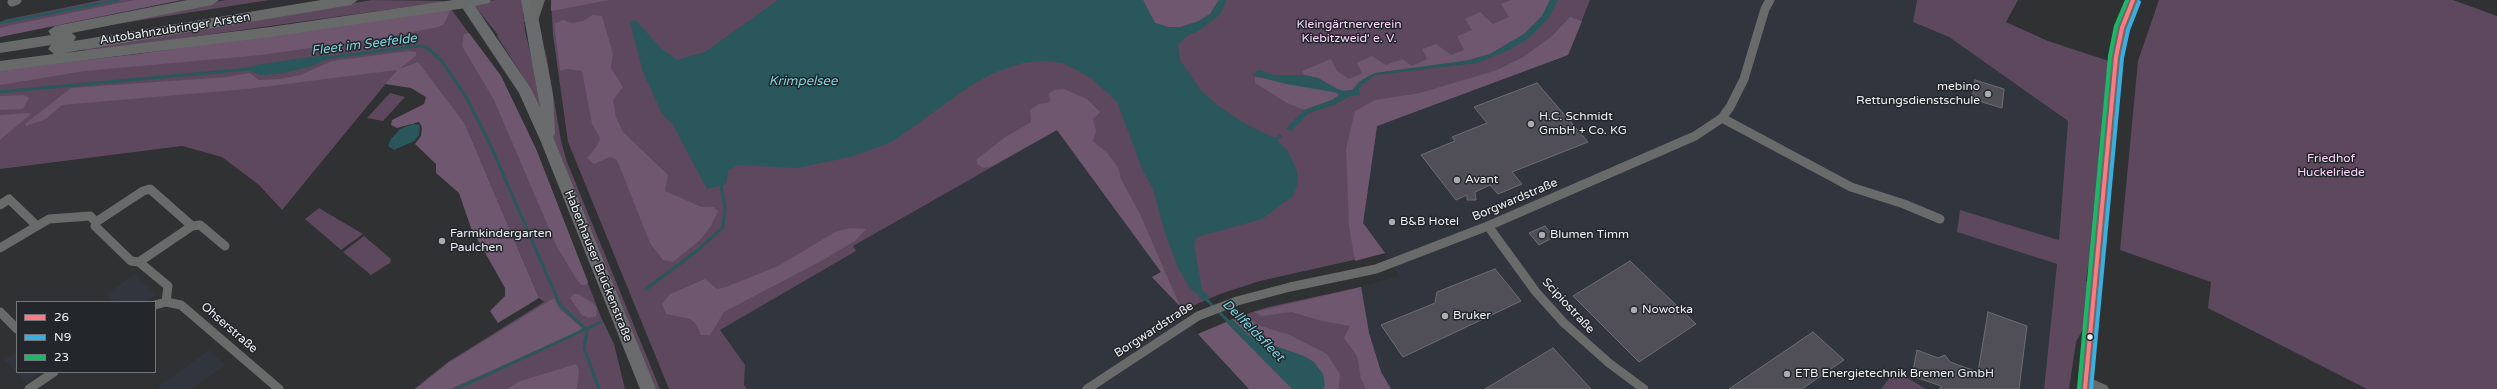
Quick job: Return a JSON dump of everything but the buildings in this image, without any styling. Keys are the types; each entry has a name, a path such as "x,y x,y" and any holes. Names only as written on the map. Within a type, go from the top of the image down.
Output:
{"highway":[{"path":"0,42 212,0"},
{"name":"Autobahnzubringer Arsten","path":"0,48 294,0"},
{"name":"Autobahnzubringer Arsten","path":"0,57 351,0"},
{"path":"0,66 270,32 465,2"},
{"path":"532,25 533,3"}],"main road":[{"path":"465,2 484,0"},
{"name":"Habenhauser Brückenstraße","path":"465,2 525,91 548,142 648,389"},
{"name":"Habenhauser Brückenstraße","path":"532,25 546,95 548,142"}],"street":[{"name":"Borgwardstraße","path":"1087,389 1201,315 1230,304 1290,287 1376,269 1488,226 1650,157 1694,136 1722,118 1744,79 1765,9 1770,0"},
{"path":"2104,389 2086,385 2116,57 2122,28 2133,0"},
{"path":"1722,118 1851,187 1904,204 1940,220"},
{"path":"96,222 143,191 150,189 192,226"},
{"path":"0,205 9,199 36,225"},
{"path":"0,248 36,225 49,219 86,215 96,222"},
{"path":"96,222 95,226 131,261 139,262 168,286 166,302 156,305"},
{"path":"139,262 192,226 200,226 225,246"},
{"name":"Scipiostraße","path":"1488,226 1536,292 1564,323 1609,364 1644,389"},
{"name":"Ohserstraße","path":"166,302 176,303 187,309 279,389"},
{"path":"0,312 16,328"},
{"path":"29,389 53,373"}],"shaded area":[{"path":"133,0 182,0 0,37 0,28 7,26"},
{"path":"551,0 610,0 551,11"},
{"path":"1143,0 1219,0 1210,14 1199,21 1181,27 1168,27 1155,23"},
{"path":"1511,0 1550,0 1542,16 1524,34 1490,54 1461,62 1375,73 1359,82 1352,90 1341,91 1318,78 1304,75 1302,71 1331,59 1337,71 1349,79 1362,73 1357,63 1372,56 1386,65 1402,59 1412,66 1427,59 1422,49 1436,44 1451,55 1464,50 1457,36 1472,30 1465,19 1480,12 1493,24 1509,17 1501,4"},
{"path":"1590,0 1917,0 1913,22 1949,37 2068,121 2059,240 1960,211 1957,232 2057,264 2044,389 1391,389 1381,372 1369,333 1361,287 1399,276 1363,223 1377,126 1568,55"},
{"path":"451,9 444,24 438,27 399,35 262,55 85,71 0,85 0,70 139,54"},
{"path":"593,15 602,16 613,54 611,68 623,87 613,100 616,117 623,132 668,175 665,191 702,207 713,207 718,211 711,226 700,240 673,262 663,260 650,243 617,160 610,157 594,164 587,158 597,146 600,138 592,124 582,71 567,69 560,71 554,24 563,20 572,23 583,21"},
{"path":"1570,17 1582,21 1568,55 1377,126 1363,223 1385,253 1355,261 1349,226 1346,149 1355,111 1375,100 1420,93 1497,70 1525,56 1552,36"},
{"path":"469,33 501,76 536,149 588,282 586,285 582,285 577,280 557,247 494,100 462,46 464,34"},
{"path":"409,51 416,52 416,56 399,69 418,62 465,124 539,298 498,323 490,311 505,296 505,288 471,228 459,193 436,173 436,164 415,144 421,136 422,127 419,122 397,128 391,125 392,120 424,104 426,97 411,88 385,84 397,70 247,89 62,105 46,119 26,126 25,124 71,88 228,77 249,73 259,80 279,79 300,75 332,61"},
{"path":"1255,77 1334,91 1339,95 1332,100 1304,110 1287,103 1255,83"},
{"path":"1064,89 1087,99 1100,112 1093,119 1096,131 1093,141 1107,153 1118,167 1121,179 1140,214 1180,306 1152,277 1161,272 1057,130 992,166 983,168 978,165 976,160 982,155 1004,138 1031,122 1030,110 1039,104 1048,103 1051,100 1048,94 1054,90"},
{"path":"24,95 29,98 23,109 0,110 0,96"},
{"path":"31,114 0,140 0,115"},
{"path":"1057,129 1161,272 1153,277 1183,310 1198,334 1249,389 747,389 744,385 745,365 719,330 856,251 853,246"},
{"path":"850,228 866,229 855,241 823,260 724,312 710,335 701,335 696,324 690,319 666,314 662,304 670,294 705,279 717,289 726,287 778,266 835,232"},
{"path":"135,274 157,295 148,301 113,301 106,294"},
{"path":"1361,287 1369,333 1381,372 1391,389 1366,389 1361,379 1357,356 1344,338 1350,326 1322,321 1292,312 1262,316 1254,312"},
{"path":"574,294 578,294 593,303 597,309 596,316 589,318 582,315 570,298"},
{"path":"554,298 560,309 582,328 576,333 450,389 416,389 448,363"},
{"path":"1244,315 1261,326 1290,335 1327,354 1340,374 1339,389 1249,389 1198,334"},
{"path":"209,350 225,365 192,389 155,389"},
{"path":"16,352 16,373 4,360"},
{"path":"576,364 579,370 577,389 507,389 520,381"},
{"path":"16,373 41,373 26,383"}],"green space":[{"path":"102,0 133,0 0,28 0,23 4,20"},
{"path":"225,0 269,0 73,31 88,27"},
{"path":"372,0 449,1 84,52 87,47"},
{"path":"495,0 522,0 525,31 539,88 540,109 527,83 497,36 498,35 473,4"},
{"name":"Kleingärtnerverein Kiebitzweid' e. V.","path":"551,0 1590,0 1568,55 1377,126 1363,223 1385,253 1260,281 1220,294 1183,310 1152,277 1161,272 1057,130 853,246 856,251 720,330 745,365 744,385 747,389 669,389 568,142 553,35"},
{"path":"1917,0 2018,0 2006,22 2048,41 2112,62 2093,269 2088,267 2086,281 2091,283 2087,322 2076,342 2069,389 2044,389 2057,264 1957,232 1960,210 2059,240 2068,121 1949,37 1913,22"},
{"name":"Friedhof Huckelriede","path":"2159,0 2453,0 2497,16 2497,389 2367,389 2208,308 2211,282 2120,250 2138,61"},
{"path":"451,9 501,76 536,149 601,317 614,344 625,389 414,389 448,362 544,302 539,298 465,124 397,70 282,210 259,185 222,157 182,146 0,169 0,70 139,54"},
{"path":"545,47 561,141 567,162 660,389 655,389 553,139"},
{"path":"390,93 405,97 383,121 367,118"},
{"path":"319,208 363,234 341,250 305,219"},
{"path":"364,236 391,259 390,263 371,275 343,252"},
{"path":"1361,287 1369,333 1381,372 1391,389 1249,389 1198,334 1237,317 1268,307"},
{"path":"1895,371 1897,372 1926,389 1881,389"}],"water":[{"name":"Krimpelsee","path":"778,0 1143,0 1155,23 1168,27 1181,27 1199,21 1210,14 1219,0 1227,0 1220,14 1200,30 1187,36 1178,45 1180,60 1200,89 1217,105 1242,122 1276,139 1288,152 1296,168 1298,182 1293,196 1262,219 1197,237 1194,244 1202,290 1210,298 1204,301 1190,288 1178,268 1165,233 1153,189 1143,171 1117,102 1091,78 1063,63 1042,61 1023,63 993,73 967,88 892,142 850,157 796,168 738,165 728,171 726,184 707,189 672,123 662,114 643,72 630,22 635,20 662,49 677,60 705,52"},
{"path":"1550,0 1558,0 1548,19 1529,38 1509,50 1477,63 1375,75 1359,88 1360,95 1350,96 1334,105 1309,113 1291,131 1287,129 1289,125 1304,110 1332,100 1338,96 1339,93 1286,84 1253,75 1258,70 1275,75 1304,75 1318,78 1337,89 1345,91 1352,90 1363,79 1375,73 1470,60 1490,54 1524,34 1542,16"},
{"path":"324,55 330,56 330,58 310,67 278,74 261,75 245,69 255,65"},
{"path":"413,124 420,125 419,135 414,141 394,150 388,146 391,139 400,129"},
{"path":"1232,319 1252,338 1304,356 1314,362 1323,374 1325,385 1323,389 1292,389 1226,322"}],"waterway":[{"path":"0,23 118,0"},
{"name":"Fleet im Seefelde","path":"326,58 417,46 426,47 441,60 466,97 490,144 560,305 586,329"},
{"name":"Fleet im Seefelde","path":"0,92 249,69"},
{"path":"1276,139 1280,136"},
{"path":"646,289 698,250 723,227 725,208 721,186"},
{"name":"Dellfeldsfleet","path":"1204,297 1230,323"},
{"path":"586,329 601,322"},
{"path":"456,389 586,329"},
{"path":"586,329 584,348 599,389"}],"transit line":[{"name":"23","path":"2079,388 2110,56 2116,26 2127,0"},
{"name":"26","path":"2085,389 2116,57 2122,28 2133,0"},
{"name":"N9","path":"2091,389 2122,58 2128,30 2139,2"}],"place":[{"name":"mebino Rettungsdienstschule","path":"1988,94"},
{"name":"H.C. Schmidt GmbH + Co. KG","path":"1531,124"},
{"name":"Avant","path":"1457,180"},
{"name":"B&B Hotel","path":"1392,222"},
{"name":"Blumen Timm","path":"1542,235"},
{"name":"Farmkindergarten Paulchen","path":"442,241"},
{"name":"Nowotka","path":"1634,310"},
{"name":"Bruker","path":"1445,316"},
{"name":"ETB Energietechnik Bremen GmbH","path":"1787,374"}]}
